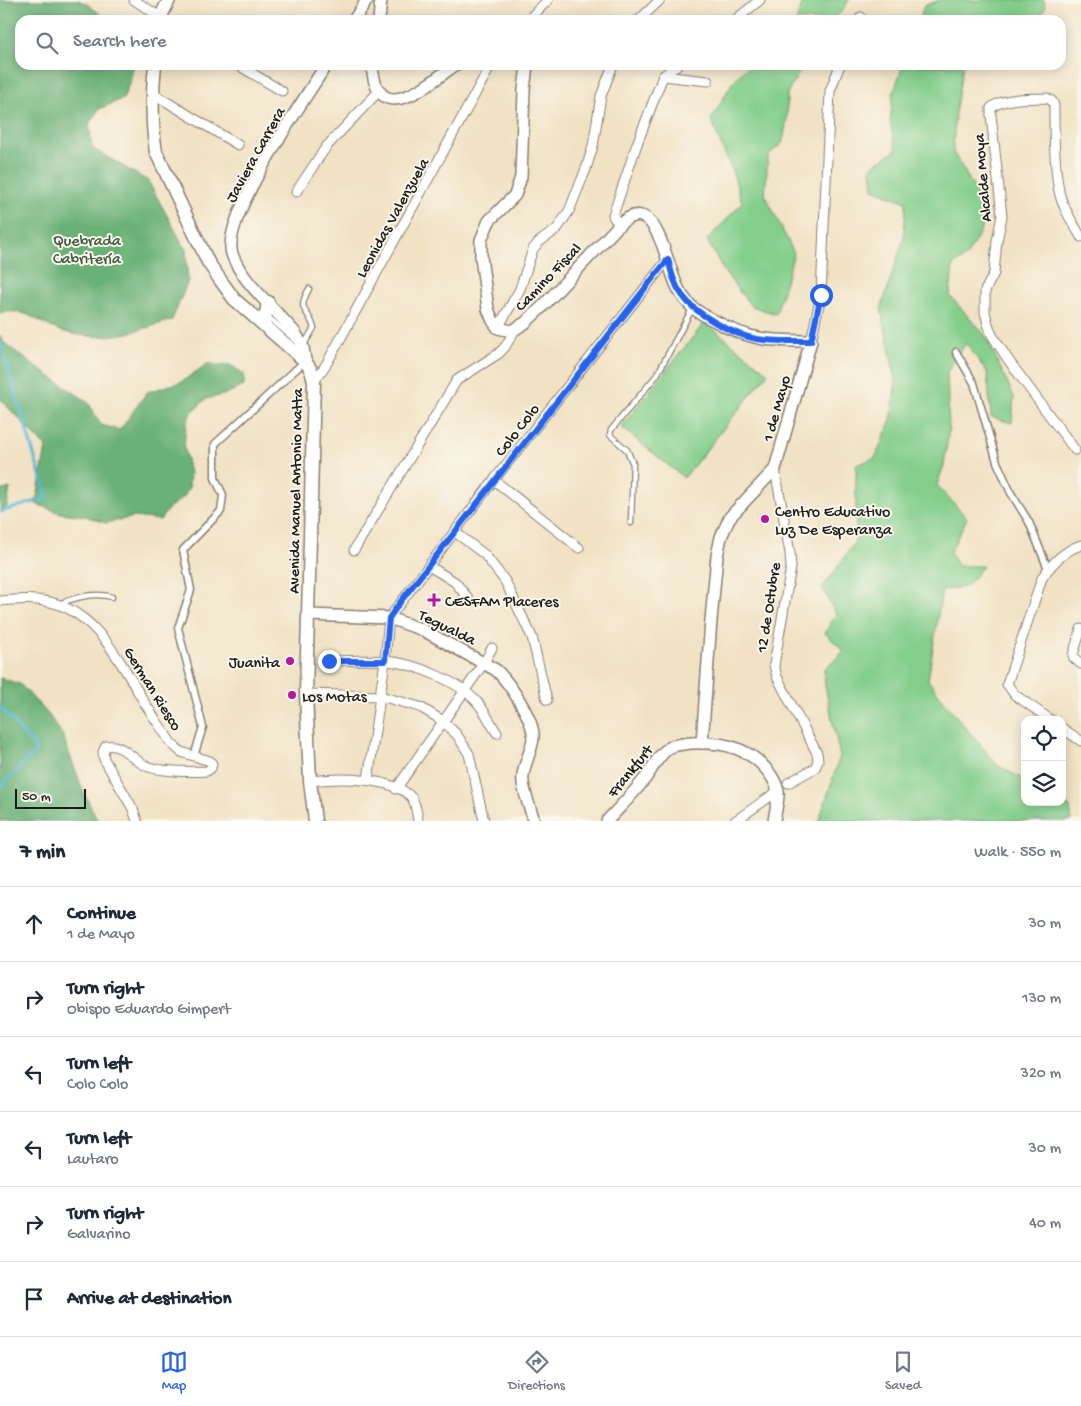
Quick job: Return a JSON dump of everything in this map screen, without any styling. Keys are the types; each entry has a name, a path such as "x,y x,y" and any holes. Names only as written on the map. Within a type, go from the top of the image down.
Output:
{"main road":[{"path":"163,15 169,0"},
{"name":"Avenida Manuel Antonio Matta","path":"154,70 153,132 156,152 208,262 234,299 265,320 305,360 311,370 314,382 306,694 310,781 315,821"},
{"path":"265,320 268,302"}],"street":[{"path":"134,0 155,15"},
{"path":"357,15 367,0"},
{"path":"380,15 381,0"},
{"path":"533,15 548,0"},
{"path":"644,15 660,0"},
{"path":"741,15 760,0"},
{"path":"246,70 282,92"},
{"name":"Javiera Carrera","path":"305,360 303,347 286,320 241,270 232,252 232,232 256,177 323,70"},
{"path":"373,70 380,90 393,100 412,95 448,70"},
{"name":"Leonidas Valenzuela","path":"314,382 327,363 489,70"},
{"name":"Camino Fiscal","path":"526,70 520,177 516,195 486,226 481,240 481,257 488,309 498,328 508,331 515,330 542,307 620,224"},
{"path":"498,328 520,290 532,250 539,242 557,229 569,211 593,146 601,96 611,70"},
{"path":"671,70 664,76 637,144 615,209 614,218 620,224 635,216 647,218 655,230 668,259 676,285 693,308 734,331 756,339 811,341"},
{"name":"1 de Mayo","path":"702,742 711,620 717,556 721,537 730,517 775,469 811,341 821,295 830,91 838,70"},
{"path":"664,76 708,80"},
{"path":"296,192 326,147 380,90"},
{"path":"152,93 238,145"},
{"name":"Alcalde Moya","path":"1075,450 992,335 985,312 985,291 994,273 997,241 1002,222 991,115 992,108 996,104 1047,98 1052,101 1054,105 1054,142 1059,193 1081,237"},
{"name":"Colo Colo","path":"389,618 494,480 668,259"},
{"path":"354,550 453,386 463,375 498,354 508,343 515,330"},
{"path":"956,352 974,383 997,462 1011,493 1029,522 1048,569"},
{"path":"194,756 202,727 178,628 191,590 183,550 221,511 223,495 215,478 215,444 305,360"},
{"name":"12 de Octubre","path":"775,469 791,567 774,665 776,677 817,753 818,761 815,768 788,783"},
{"path":"494,480 579,548"},
{"path":"455,532 485,555 505,581 532,636 547,700"},
{"path":"1045,716 1015,695 1007,684 1042,578 1048,569 1066,552 1081,545"},
{"path":"429,566 456,582 468,598"},
{"name":"German Riesco","path":"0,601 36,599 58,604 86,622 115,652 171,743 180,752 210,760 211,768 199,771 154,769 144,766 117,746 109,745 104,748 104,759 137,821"},
{"name":"Tegualda","path":"308,614 389,618 423,630 484,663"},
{"path":"368,780 385,661 389,618"},
{"path":"1081,629 1073,655 1081,664"},
{"path":"398,789 484,663 492,648"},
{"path":"329,661 385,661 426,671 464,691 480,706 497,733"},
{"path":"484,663 496,670 504,678 532,727 533,739 522,777 534,821"},
{"path":"306,694 380,696 420,707 443,721 457,735 468,754 484,821"},
{"path":"1066,731 1081,740"},
{"name":"Frankfurt","path":"607,821 644,780 662,754 669,748 682,744 702,742 724,744 748,753 764,766 772,776 778,791"},
{"path":"310,781 328,779 368,780 383,783 408,795 414,802 418,821"},
{"path":"736,821 778,791"},
{"path":"774,821 778,791"}],"lane":[{"path":"265,320 303,347 314,328 302,305 309,289"},
{"path":"631,523 633,464 627,450 610,435 611,430 657,375 693,308"},
{"path":"58,604 79,596 104,595 112,597"}],"green space":[{"name":"Quebrada Cabritería","path":"0,0 78,0 101,15 15,15 15,70 132,70 131,79 123,99 99,109 89,124 92,148 148,181 186,250 188,281 172,320 115,335 76,335 53,328 21,313 8,312 0,314"},
{"path":"804,0 849,0 838,15 798,15"},
{"path":"940,0 1044,0 1045,7 1041,15 921,15 924,6"},
{"path":"745,70 800,70 787,94 787,118 783,142 768,156 765,195 794,253 776,314 751,306 725,273 707,240 742,203 734,176 711,120 733,81"},
{"path":"901,70 962,70 955,114 953,152 982,201 983,226 967,256 953,265 950,296 985,335 1014,397 1012,423 991,417 987,372 966,343 947,372 949,429 944,465 937,485 967,518 950,552 957,566 983,566 966,587 942,590 928,680 998,766 1021,778 1021,806 1066,806 1066,804 1070,807 1072,821 819,821 840,756 825,686 824,669 844,651 825,633 836,614 822,588 856,540 856,465 875,458 891,420 896,381 881,309 904,237 906,202 873,189 871,167 896,150 890,123 893,93"},
{"path":"705,322 768,373 684,478 621,427"},
{"path":"0,335 3,342 88,402 101,425 120,430 147,392 181,382 207,364 230,365 244,374 244,386 223,395 206,399 191,413 186,425 184,447 190,473 189,487 184,497 169,508 160,520 134,517 106,523 85,516 61,513 36,504 46,447 0,399"},
{"path":"10,488 7,507 0,510 0,491"},
{"path":"0,678 20,684 48,714 62,734 84,793 98,821 0,821"}],"waterway":[{"name":"Quebrada Cabritería","path":"0,342 47,498 0,512"},
{"name":"Quebrada Cabritería","path":"0,706 37,750 0,787"}],"place":[{"name":"Centro Educativo Luz De Esperanza","path":"765,519"},
{"name":"CESFAM Placeres","path":"434,600"},
{"name":"Juanita","path":"290,661"},
{"name":"Los Motas","path":"292,695"}],"route":[{"path":"329,661 385,661 389,618 494,480 668,259 676,285 693,308 734,331 756,339 811,341 821,295"}]}
